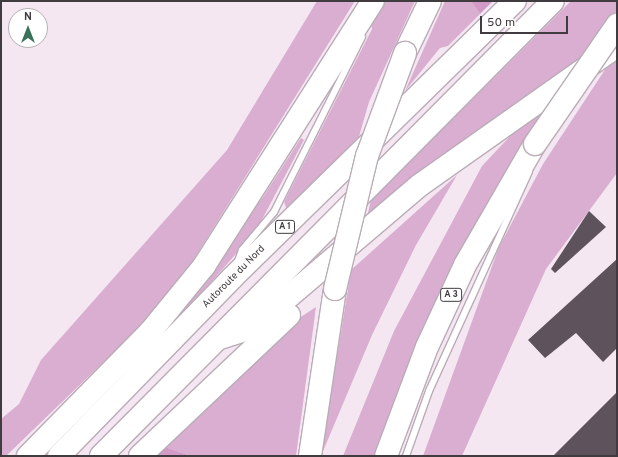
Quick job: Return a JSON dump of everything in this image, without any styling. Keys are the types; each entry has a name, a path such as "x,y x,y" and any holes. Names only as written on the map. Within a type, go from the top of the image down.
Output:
{"highway":[{"path":"310,456 335,289 356,193 405,53 430,1"},
{"name":"Autoroute du Nord","path":"59,456 232,278 515,1"},
{"path":"101,456 553,1"},
{"path":"28,456 182,295 231,227 369,7"},
{"name":"A 3","path":"386,456 427,347 465,265 535,144 617,25"},
{"path":"218,338 253,327 420,185 434,179 617,46"},
{"path":"140,456 264,337 424,195 434,179"}],"lane":[{"path":"232,278 242,250 274,212 363,36 369,7"},
{"path":"406,456 429,391 528,179 535,144"}],"shaded area":[{"path":"317,1 355,1 189,267 142,325 6,456 1,456 1,419 19,404 41,360 227,150"},
{"path":"381,1 415,1 369,102 358,140 287,210 284,202 372,29 370,18"},
{"path":"445,1 471,1 480,14 448,46 440,48 405,91"},
{"path":"471,1 493,1 480,14"},
{"path":"571,1 617,1 617,10 573,70 366,221 371,200"},
{"path":"617,58 617,173 546,269 462,456 423,456 499,247 543,164 610,62"},
{"path":"545,109 502,183 379,456 343,456 394,331 482,166 513,133"},
{"path":"301,138 304,140 256,231 178,320 166,331 162,328 263,197"},
{"path":"457,175 416,245 372,335 321,456 351,270"},
{"path":"316,307 296,456 191,456 162,446 293,322"},
{"path":"162,446 191,456 152,456"}],"building":[{"path":"589,211 606,227 555,273 551,269"},
{"path":"617,259 617,348 603,362 576,333 545,358 528,340"},
{"path":"617,392 617,456 553,456"}]}
